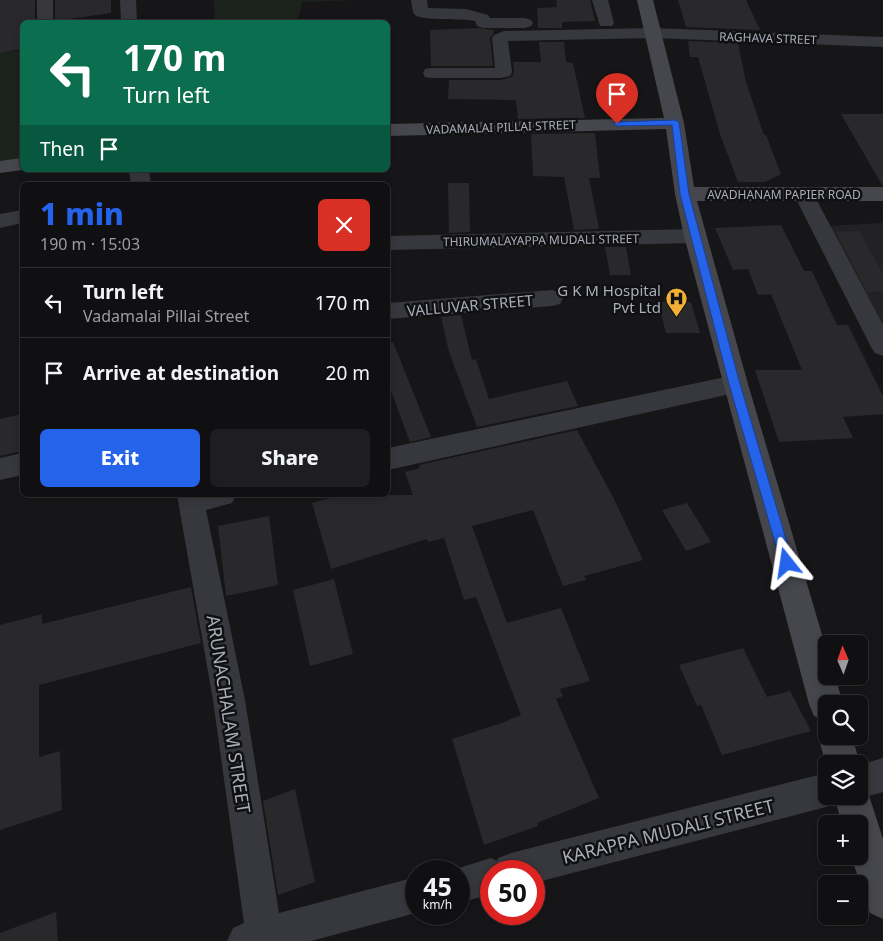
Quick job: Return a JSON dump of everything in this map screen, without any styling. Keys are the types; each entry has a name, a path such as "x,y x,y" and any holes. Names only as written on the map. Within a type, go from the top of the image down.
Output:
{"main road":[{"path":"645,0 675,122 684,194 734,384 772,510 823,695"},
{"name":"VADAMALAI PILLAI STREET","path":"390,130 675,122"},
{"path":"0,167 20,164"},
{"name":"AVADHANAM PAPIER ROAD","path":"684,194 804,196 883,194"},
{"path":"855,805 883,900"}],"street":[{"path":"45,0 45,20"},
{"path":"128,0 129,20"},
{"path":"419,0 421,12 472,15 482,18 483,23 606,23 652,28"},
{"path":"600,0 606,23"},
{"path":"431,73 504,72 500,38 504,36 652,28"},
{"name":"RAGHAVA STREET","path":"652,28 883,42"},
{"path":"804,196 883,347"},
{"path":"0,221 20,217"},
{"name":"THIRUMALAYAPPA MUDALI STREET","path":"390,244 695,236"},
{"name":"VALLUVAR STREET","path":"390,311 552,298"},
{"path":"390,459 734,384"},
{"path":"0,468 20,464"},
{"name":"ARUNACHALAM STREET","path":"191,498 229,700 255,938"},
{"path":"868,779 883,775"},
{"name":"KARAPPA MUDALI STREET","path":"545,862 818,792"},
{"path":"255,938 405,898"}],"shaded area":[{"path":"214,0 359,0 302,2 298,20 215,20"},
{"path":"20,50 20,161 0,165 0,53"},
{"path":"883,223 883,334 825,226"}],"building":[{"path":"0,0 35,0 35,20 20,20 20,49 0,53"},
{"path":"55,0 111,0 111,13 55,20"},
{"path":"556,0 590,0 595,21 562,22 562,28 538,28 537,8 557,7"},
{"path":"678,0 746,0 760,30 686,27"},
{"path":"478,28 494,30 490,38 493,66 431,66 430,30"},
{"path":"688,41 738,43 746,82 764,135 766,135 781,174 765,182 738,182 720,134 698,57 690,57"},
{"path":"539,42 564,42 566,62 573,63 585,118 518,119 516,100 448,99 449,80 501,80 512,77 514,72 513,62 541,62"},
{"path":"841,114 883,114 883,185 882,185"},
{"path":"595,133 600,178 589,178 599,229 574,230 564,177 533,176 531,134"},
{"path":"448,183 469,183 470,232 449,233"},
{"path":"781,225 804,271 812,271 837,325 848,325 883,396 883,414 843,417 853,438 779,442 755,370 802,370 771,294 758,295 748,269 733,270 715,228"},
{"path":"859,231 883,274 883,291 867,292 836,232"},
{"path":"605,247 626,247 631,275 610,275"},
{"path":"658,302 691,302 700,333 666,333"},
{"path":"461,315 472,360 476,359 489,399 567,381 578,406 477,427 449,352 441,317"},
{"path":"393,342 431,437 410,442 390,388 390,343"},
{"path":"20,414 20,451 0,456 0,419"},
{"path":"577,430 614,499 643,560 584,576 586,580 563,586 533,510 472,526 507,623 561,608 590,681 560,689 563,696 556,699 599,798 537,823 538,826 484,845 452,739 521,715 476,597 464,600 444,538 428,542 427,539 331,569 312,503 334,497 413,495 405,472 420,468 419,465"},
{"path":"687,503 711,542 686,551 662,510"},
{"path":"269,516 278,585 226,596 218,526"},
{"path":"334,579 353,654 310,666 293,590"},
{"path":"191,587 201,643 39,685 39,757 60,751 62,810 0,830 0,625 42,614 42,624"},
{"path":"743,648 767,697 790,691 811,731 722,755 701,705 697,706 679,665"},
{"path":"295,789 315,882 278,895 263,801"},
{"path":"56,912 58,941 0,941 0,933"}],"place":[{"name":"G K M Hospital Pvt Ltd","path":"677,318"}],"route":[{"path":"617,124 675,122 684,194 734,384 787,563"}]}
